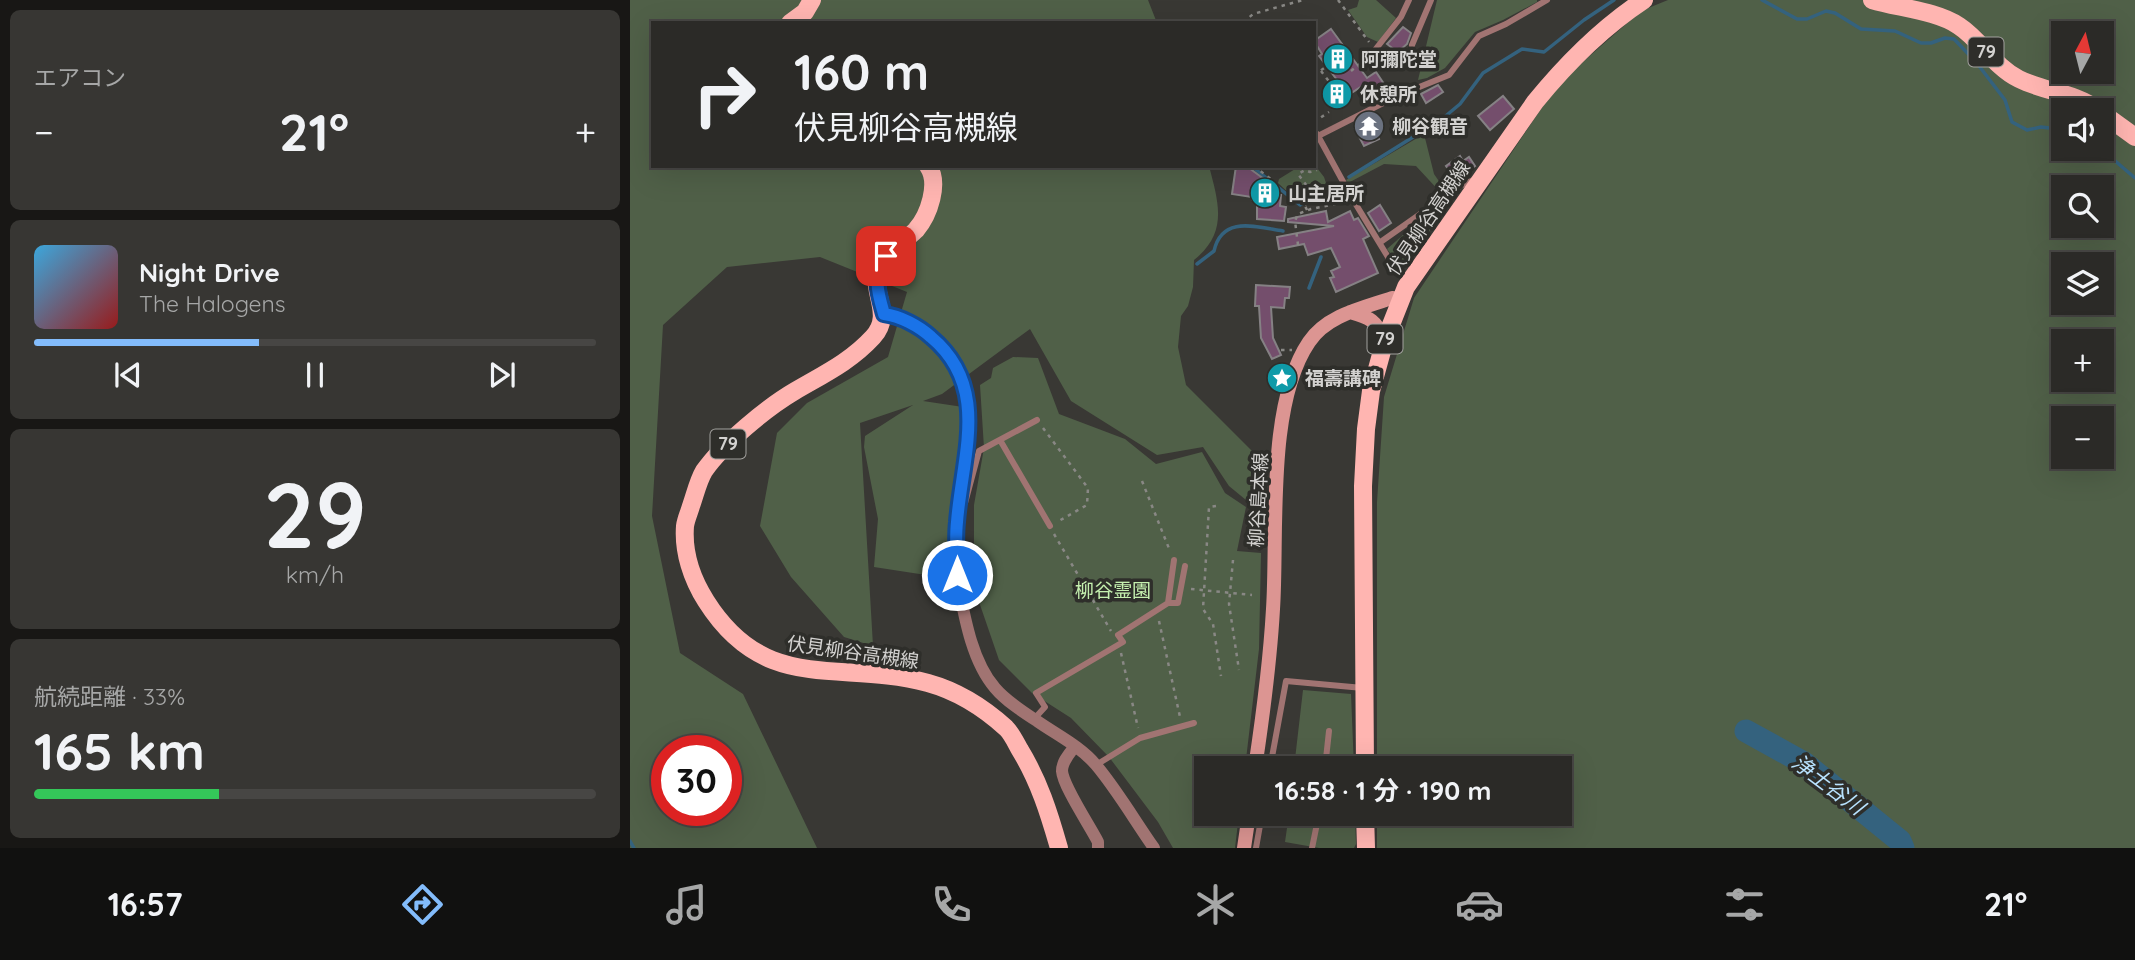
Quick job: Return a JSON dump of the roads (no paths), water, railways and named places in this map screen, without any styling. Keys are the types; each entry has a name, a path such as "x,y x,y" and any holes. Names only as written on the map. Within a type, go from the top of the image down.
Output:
{"main road":[{"path":"793,21 805,12 812,0"},
{"name":"伏見柳谷高槻線","path":"1365,756 1363,486 1366,429 1371,391 1400,299 1434,244 1555,77 1590,43 1644,0"},
{"name":"79","path":"1872,0 1946,19 1968,33 2003,69 2021,80 2075,98"},
{"name":"79","path":"2114,121 2135,137"},
{"path":"884,314 876,276 880,264 918,227 928,209 933,191 929,168"},
{"name":"柳谷島本線","path":"1257,756 1273,607 1276,472 1284,413 1297,362 1310,340 1337,318 1392,298 1400,299"},
{"path":"1349,312 1368,317 1378,325 1385,340"},
{"name":"伏見柳谷高槻線","path":"884,314 881,326 853,358 793,392 723,448 703,474 685,523 685,550 698,589 714,614 740,642 765,658 812,671 883,674 930,684 971,700 1008,730 1032,769 1045,800 1059,848"},
{"path":"1249,826 1249,848"},
{"path":"1365,826 1366,848"}],"street":[{"path":"884,314 894,316 926,332 943,346 957,366 966,387 968,444 959,508 957,575 979,661 995,688 1034,719 1075,746 1096,765 1154,848"},
{"path":"1075,746 1066,758 1062,770 1098,842 1098,848"}],"lane":[{"path":"1377,48 1401,17 1409,0"},
{"path":"1412,45 1432,0"},
{"path":"1391,262 1317,134 1396,96 1450,75 1479,36 1506,24 1544,1"},
{"path":"1382,242 1460,186 1481,177"},
{"path":"959,508 966,503 979,451 1037,420"},
{"path":"1000,440 1050,526"},
{"path":"1168,603 1174,560"},
{"path":"1034,719 1045,707 1036,693 1123,642 1118,635 1168,603 1178,603 1185,566"},
{"path":"1272,756 1286,681 1364,689"},
{"path":"1096,765 1140,738 1194,723"},
{"path":"1326,756 1329,731"},
{"path":"1249,848 1257,826"},
{"path":"1312,848 1317,826"}],"waterway":[{"path":"1349,177 1442,119 1460,104 1483,73 1522,49 1544,52 1614,0"},
{"path":"1762,0 1797,19 1807,19 1826,11 1835,13 1861,29 1895,31 1921,43 1954,39 1976,62 2005,100 2012,122 2027,130 2051,128"},
{"path":"2114,160 2135,178"},
{"path":"1254,168 1300,205 1337,184"},
{"path":"1197,264 1214,251 1224,232 1232,228 1251,226 1283,231"},
{"path":"1309,288 1321,257"},
{"name":"浄土谷川","path":"1746,731 1804,763 1900,841 1903,848"},
{"path":"630,841 634,848"}],"place":[{"name":"阿彌陀堂","path":"1338,59"},
{"name":"休憩所","path":"1337,94"},
{"name":"柳谷観音","path":"1369,126"},
{"name":"山主居所","path":"1265,193"},
{"name":"福壽講碑","path":"1282,378"}],"park label":[{"name":"柳谷霊園","path":"1113,590"}]}
